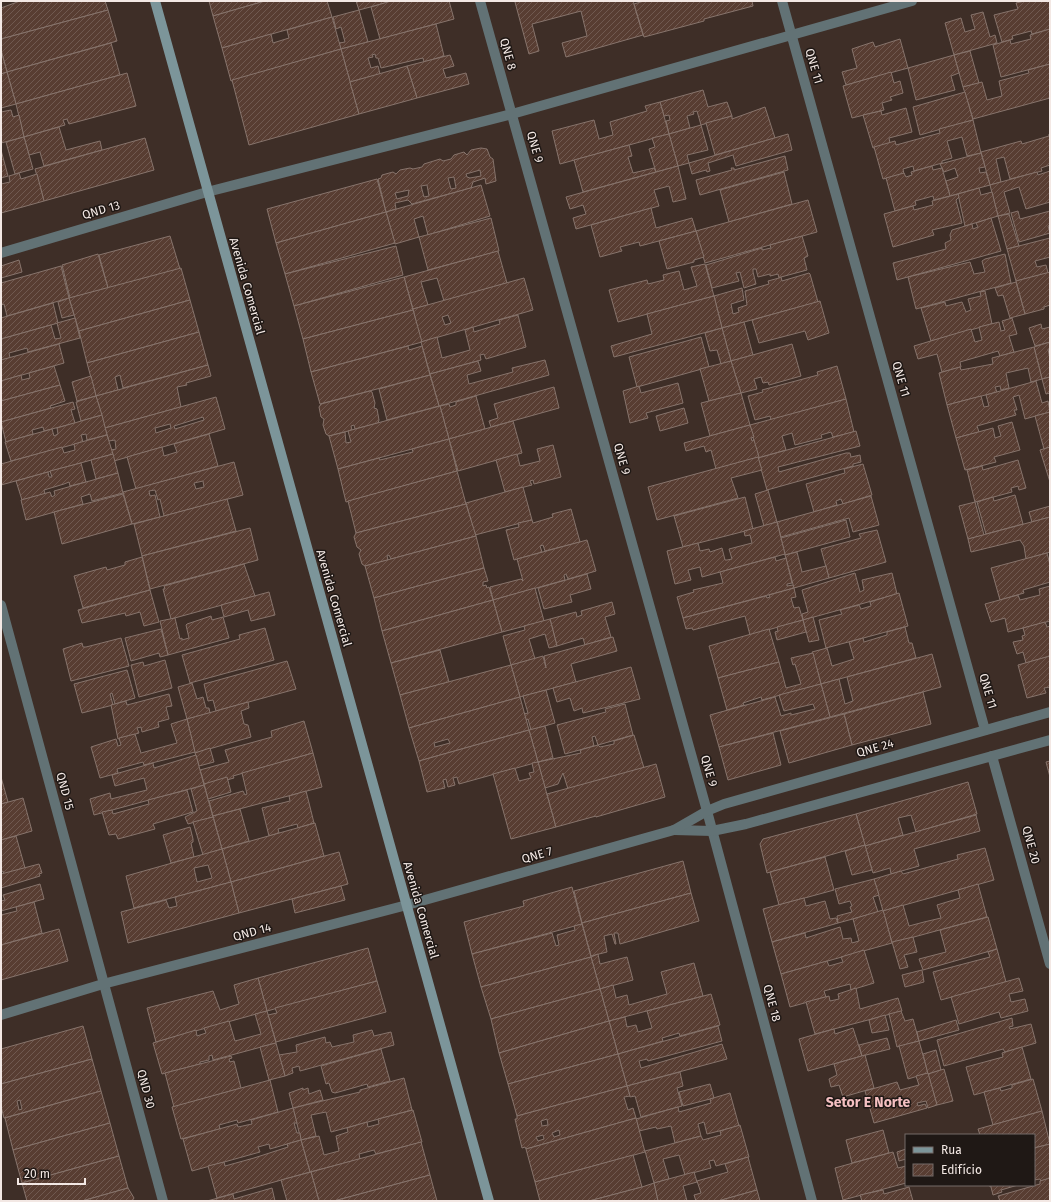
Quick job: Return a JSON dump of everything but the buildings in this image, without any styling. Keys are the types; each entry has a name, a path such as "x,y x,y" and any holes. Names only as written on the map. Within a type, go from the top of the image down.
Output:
{"main road":[{"name":"Avenida Comercial","path":"155,1 489,1201"}],"street":[{"name":"QNE 8","path":"480,1 512,114"},
{"name":"QNE 11","path":"782,1 985,730"},
{"name":"QND 13","path":"1,253 207,192 512,114 912,1"},
{"name":"QNE 9","path":"512,114 707,811"},
{"name":"QND 15","path":"1,605 104,984"},
{"name":"QNE 24","path":"707,811 748,797 1050,712"},
{"path":"712,831 762,820 1050,740"},
{"name":"QNE 20","path":"992,756 1050,964"},
{"name":"QNE 7","path":"407,905 674,830 707,811"},
{"name":"QNE 18","path":"707,811 812,1201"},
{"name":"QNE 7","path":"674,830 712,831"},
{"name":"QND 14","path":"1,1015 104,984 407,905"},
{"name":"QND 30","path":"104,984 163,1201"}],"district":[{"name":"Setor E Norte","path":"868,1102"}]}
